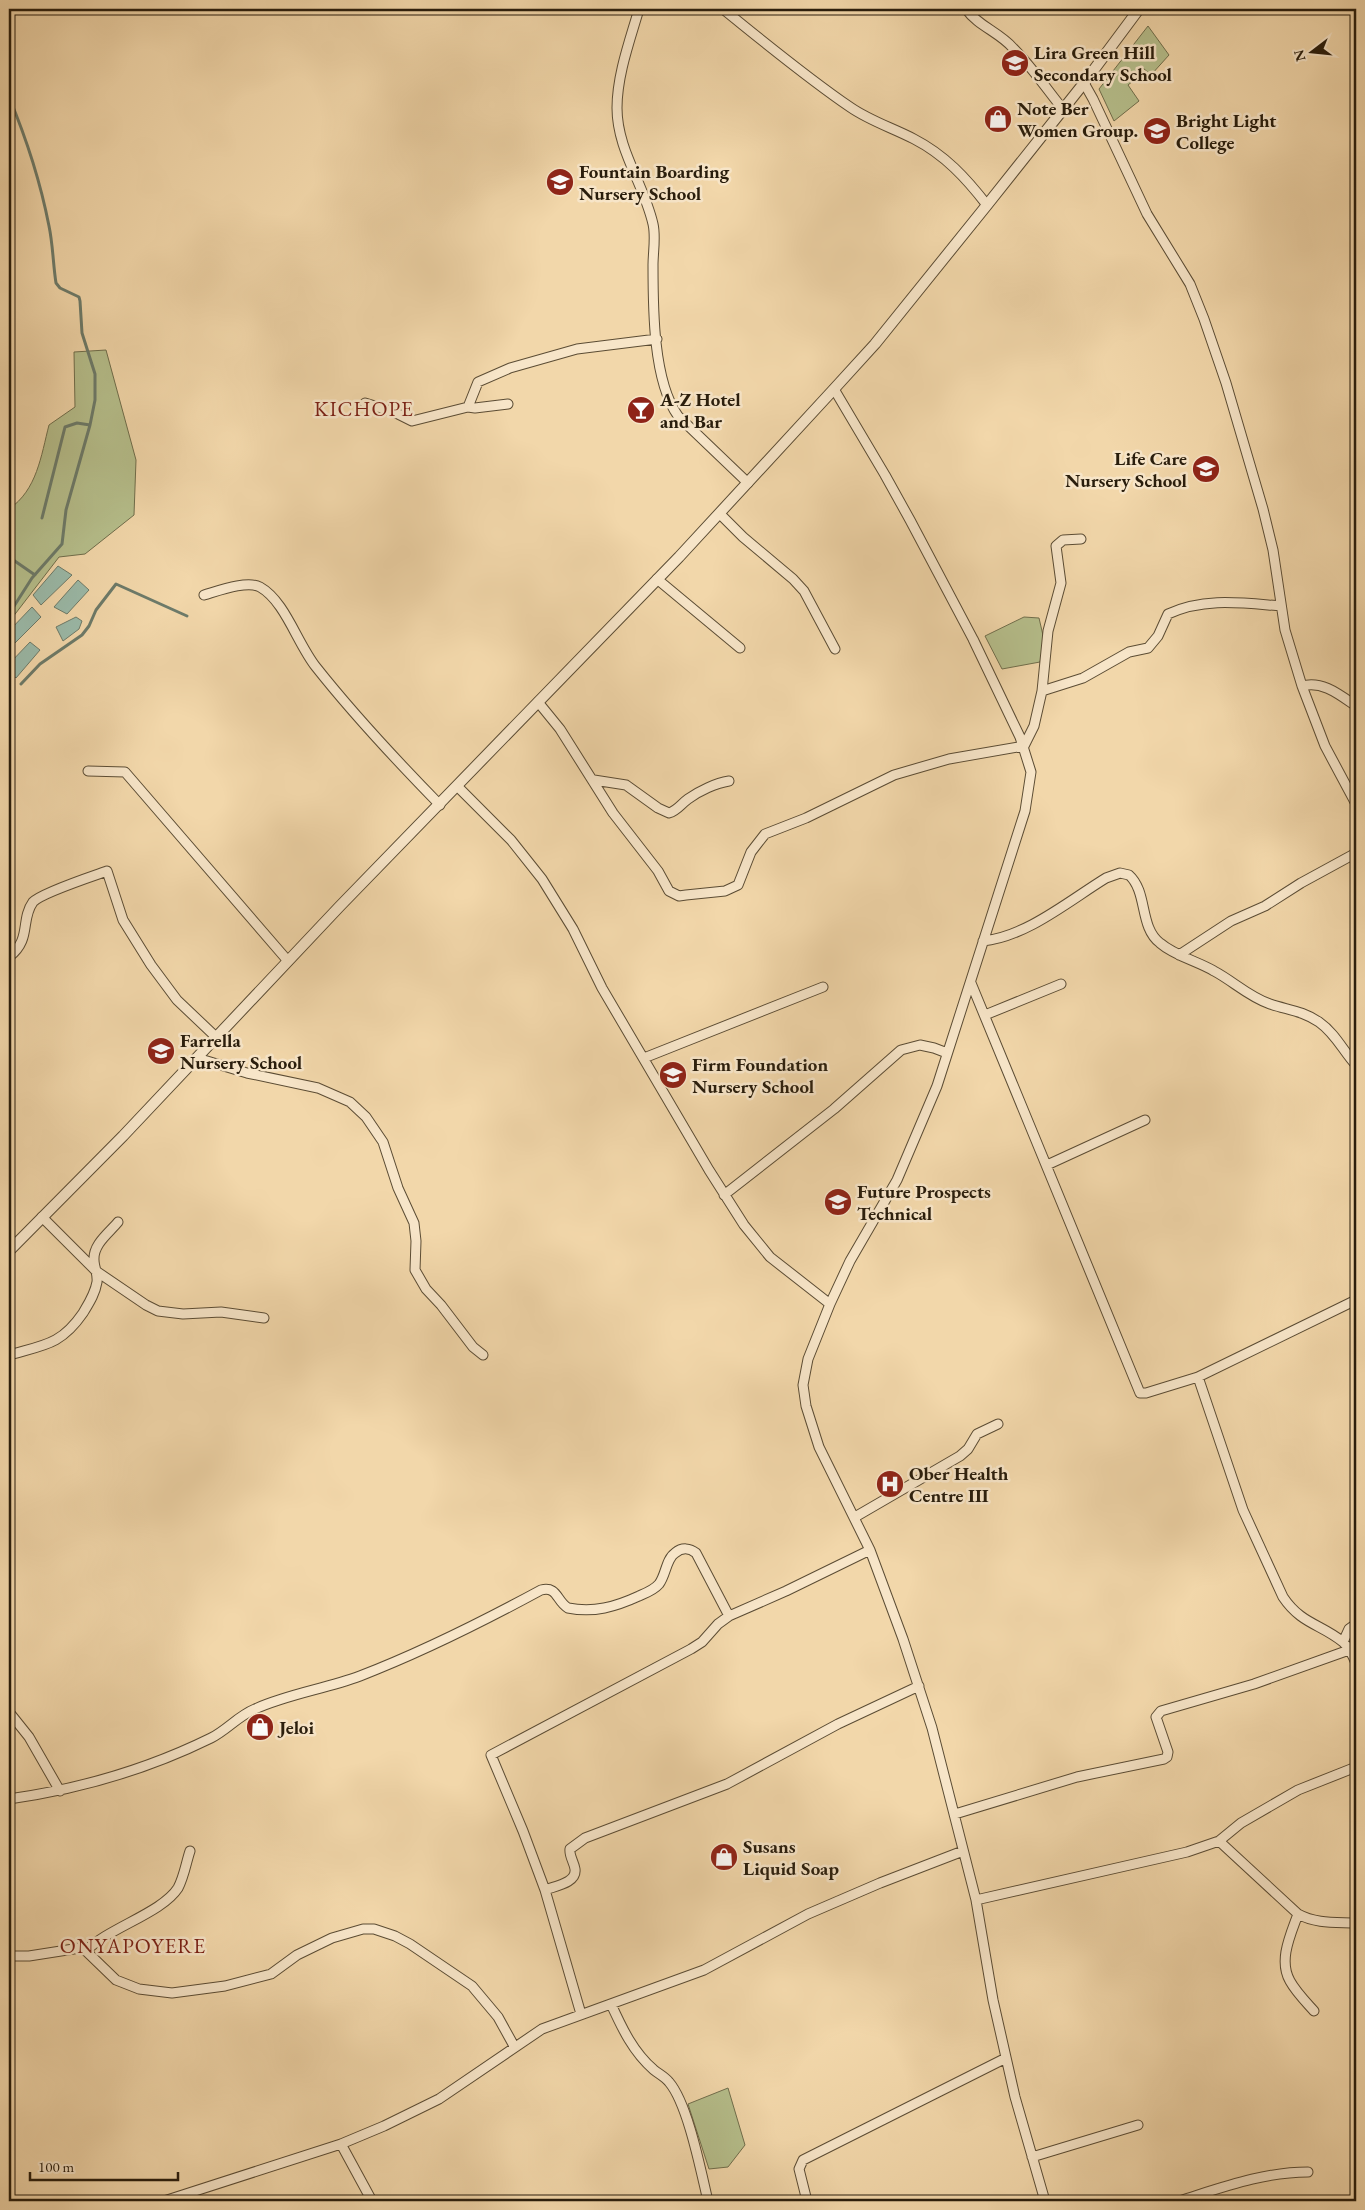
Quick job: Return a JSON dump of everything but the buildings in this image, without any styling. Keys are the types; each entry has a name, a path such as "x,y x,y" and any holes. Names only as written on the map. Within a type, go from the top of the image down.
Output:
{"street":[{"path":"639,9 618,94 617,109 624,149 653,225 653,300 659,365 670,405 684,422 748,483"},
{"path":"723,9 850,108 886,128 931,149 952,165 987,205"},
{"path":"966,9 980,23 999,34 1015,49 1062,108"},
{"path":"9,1251 124,1136 288,961 720,514 875,344 1062,108 1084,83 1139,9"},
{"path":"1084,83 1147,214 1190,284 1204,319 1226,383 1274,550 1281,606 1289,644 1302,686 1325,746 1356,804"},
{"path":"468,407 478,382 510,368 578,349 657,339"},
{"path":"834,389 906,513 973,640 1024,746 1031,772 1028,801 937,1086 912,1148 850,1261 830,1304 804,1372 804,1397 819,1447 870,1550 919,1686 955,1814 976,1900 993,2000 1006,2058 1045,2201"},
{"path":"365,403 394,412 412,421 468,407 475,408 508,404"},
{"path":"720,514 804,591 835,649"},
{"path":"1024,746 1034,726 1042,691 1048,631 1061,583 1056,546 1063,540 1081,539"},
{"path":"657,579 740,648"},
{"path":"204,594 253,585 272,595 315,666 401,764 440,805"},
{"path":"1042,691 1083,678 1126,653 1148,648 1158,636 1168,614 1184,608 1207,603 1281,606"},
{"path":"1302,686 1319,685 1341,695 1356,706"},
{"path":"538,702 560,729 594,780 613,813 658,871 669,891 679,896 725,891 734,888 738,885 751,852 765,834 806,818 883,779 934,762 1024,746"},
{"path":"88,771 125,772 288,961"},
{"path":"594,780 626,785 658,808 668,812 673,812 695,795 721,782 729,781"},
{"path":"458,786 511,840 542,879 573,929 602,988 724,1195 744,1225 770,1258 830,1304"},
{"path":"1179,954 1231,921 1265,906 1301,883 1356,853"},
{"path":"9,957 20,946 30,908 38,898 107,871 122,920 151,965 177,1000 217,1038"},
{"path":"983,941 999,939 1026,927 1106,878 1120,873 1129,875 1137,887 1155,939 1179,954 1211,969 1269,1004 1297,1010 1309,1015 1328,1029 1356,1065"},
{"path":"971,983 1140,1392 1146,1393 1198,1377 1356,1300"},
{"path":"985,1015 1061,984"},
{"path":"644,1058 823,987"},
{"path":"724,1195 834,1109 901,1050 920,1045 947,1053"},
{"path":"197,1058 247,1072 318,1088 350,1102 366,1117 383,1142 398,1188 414,1222 416,1241 414,1270 426,1289 441,1305 473,1347 483,1355"},
{"path":"1047,1165 1144,1120"},
{"path":"42,1217 96,1270 146,1305 158,1311 183,1314 221,1312 264,1318"},
{"path":"9,1355 52,1342 69,1332 92,1300 97,1280 94,1252 98,1244 118,1222"},
{"path":"1198,1377 1243,1510 1283,1597 1290,1608 1303,1619 1343,1642 1356,1663"},
{"path":"855,1518 960,1456 968,1449 977,1434 998,1424"},
{"path":"9,1799 60,1791 121,1776 165,1759 212,1737 252,1710 358,1677 412,1655 487,1619 541,1590 550,1589 555,1591 564,1606 568,1608 598,1610 612,1608 658,1586 671,1556 680,1550 688,1548 696,1553 729,1616"},
{"path":"581,2014 545,1890 524,1831 491,1755 691,1649 702,1642 729,1616 786,1591 870,1550"},
{"path":"1343,1642 1349,1629 1356,1624"},
{"path":"955,1814 1077,1777 1164,1759 1167,1757 1168,1752 1156,1717 1161,1711 1254,1684 1349,1650"},
{"path":"545,1890 566,1883 573,1877 575,1867 570,1849 585,1838 727,1784 832,1728 919,1686"},
{"path":"9,1712 29,1737 60,1791"},
{"path":"976,1900 1160,1860 1219,1841 1241,1823 1298,1790 1356,1767"},
{"path":"1219,1841 1298,1914 1320,1922 1356,1923"},
{"path":"86,1951 98,1941 145,1914 172,1894 182,1878 190,1851"},
{"path":"164,2201 341,2144 413,2113 439,2099 514,2046 542,2029 704,1970 815,1911 880,1883 963,1851"},
{"path":"1298,1914 1285,1956 1286,1970 1290,1981 1314,2011"},
{"path":"9,1956 29,1956 76,1948 86,1951 116,1980 139,1989 172,1993 224,1986 271,1974 297,1955 332,1938 362,1929 374,1929 395,1936 410,1944 472,1986 498,2017 514,2046"},
{"path":"610,2004 625,2036 654,2070 669,2081 677,2094 698,2157 708,2201"},
{"path":"807,2201 799,2169 803,2160 1006,2058"},
{"path":"1032,2157 1138,2125"},
{"path":"341,2144 372,2201"},
{"path":"1179,2201 1258,2177 1289,2172 1308,2172"}],"green space":[{"path":"1148,26 1169,55 1151,75 1143,68 1138,77 1128,85 1139,101 1114,121 1099,89"},
{"path":"106,350 136,460 134,515 85,554 59,557 9,622 9,509 26,492 32,482 49,425 75,407 74,352"},
{"path":"1024,617 1039,618 1045,644 1040,662 1002,669 985,636"},
{"path":"728,2088 745,2145 728,2167 709,2169 688,2104"}],"shaded area":[{"path":"58,566 72,575 41,605 33,595"},
{"path":"78,580 89,590 67,614 54,607"},
{"path":"32,607 41,617 9,649 9,631"},
{"path":"76,617 82,621 79,629 63,641 56,627"},
{"path":"30,642 40,650 16,678 9,671 9,664"}],"waterway":[{"path":"9,54 9,68"},
{"path":"9,97 22,129 37,176 50,233 56,283 60,288 79,297 82,333 95,374 95,400 90,425 66,510 62,544 32,578 9,614"},
{"path":"42,518 65,427 77,423 90,425"},
{"path":"9,557 35,575"},
{"path":"21,684 40,664 82,635 89,626 96,610 116,584 187,616"}],"place":[{"name":"Lira Green Hill Secondary School","path":"1015,63"},
{"name":"Note Ber Women Group.","path":"998,119"},
{"name":"Bright Light College","path":"1157,131"},
{"name":"Fountain Boarding Nursery School","path":"560,182"},
{"name":"A-Z Hotel and Bar","path":"641,410"},
{"name":"Life Care Nursery School","path":"1206,469"},
{"name":"Farrella Nursery School","path":"161,1051"},
{"name":"Firm Foundation Nursery School","path":"673,1075"},
{"name":"Future Prospects Technical","path":"838,1202"},
{"name":"Ober Health Centre III","path":"890,1484"},
{"name":"Jeloi","path":"260,1727"},
{"name":"Susans Liquid Soap","path":"724,1857"}],"district":[{"name":"KICHOPE","path":"364,408"},
{"name":"ONYAPOYERE","path":"133,1945"}]}
